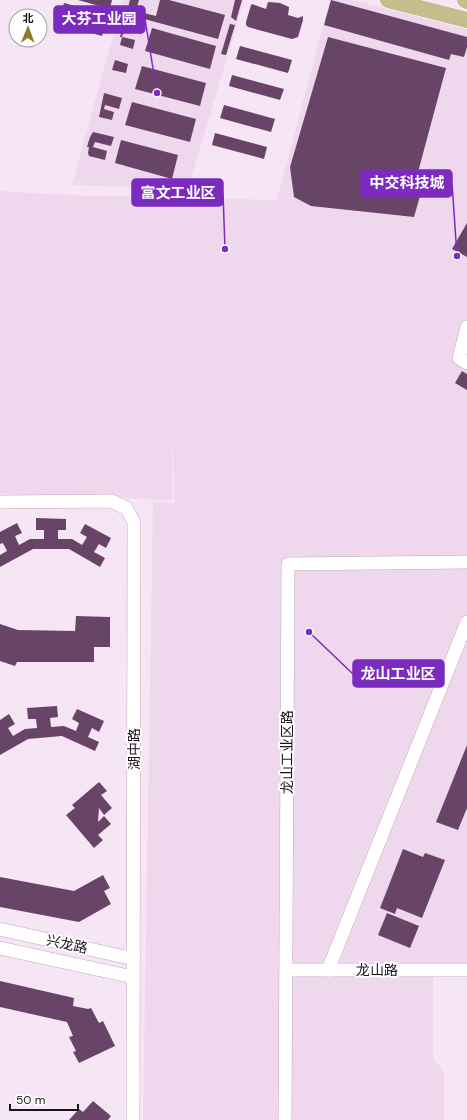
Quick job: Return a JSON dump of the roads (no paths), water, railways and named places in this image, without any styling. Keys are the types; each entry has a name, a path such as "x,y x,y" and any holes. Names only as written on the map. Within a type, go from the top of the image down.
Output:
{"main road":[{"path":"388,0 467,20"}],"street":[{"path":"467,327 459,358 467,362"},
{"name":"湖中路","path":"0,502 111,501 126,508 134,522 133,1120"},
{"name":"龙山工业区路","path":"285,1120 288,564 467,562"},
{"path":"328,970 467,622"},
{"name":"兴龙路","path":"0,929 134,959"},
{"name":"兴龙路","path":"0,948 134,977"},
{"name":"龙山路","path":"287,970 467,970"}],"place":[{"name":"大芬工业园","path":"157,93"},
{"name":"富文工业区","path":"225,249"},
{"name":"中交科技城","path":"457,256"},
{"name":"龙山工业区","path":"309,632"}]}
